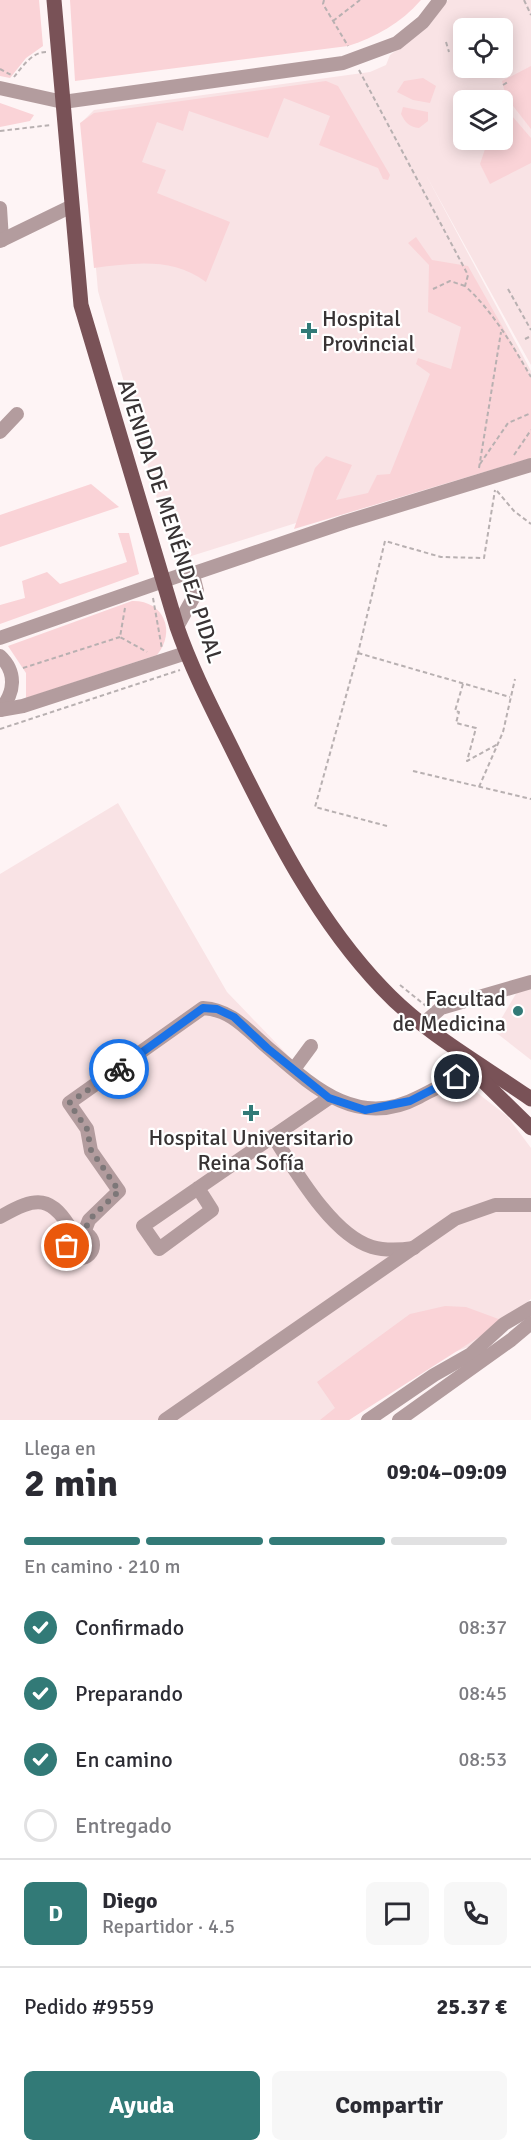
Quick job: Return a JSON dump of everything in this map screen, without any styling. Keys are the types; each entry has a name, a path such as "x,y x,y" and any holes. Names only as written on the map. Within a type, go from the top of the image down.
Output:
{"main road":[{"name":"AVENIDA DE MENÉNDEZ PIDAL","path":"54,0 81,305 157,584 189,659 283,849 323,916 383,990 429,1018 443,1040 467,1058 486,1067 531,1099"},
{"name":"AVENIDA DE MENÉNDEZ PIDAL","path":"467,1058 484,1082 531,1128"}],"street":[{"path":"5,85 63,102 355,60 397,43 423,22 440,0"},
{"path":"0,208 1,239 72,206"},
{"path":"0,432 17,414"},
{"path":"0,638 184,574 189,575 345,522 531,465"},
{"path":"177,627 196,596 196,585 189,575"},
{"path":"0,656 11,672 10,696 0,710"},
{"path":"0,710 23,706 160,662 189,659"},
{"path":"429,1018 441,1008 531,982"},
{"path":"0,1217 28,1202 42,1201 57,1209 79,1233 119,1191 91,1150 87,1129 69,1103 203,1008 217,1009 234,1017 329,1098 365,1110 410,1101 457,1077 467,1058"},
{"path":"294,1069 311,1046"},
{"path":"198,1188 212,1210 159,1249 143,1226 273,1136 329,1098"},
{"path":"273,1136 304,1184 349,1234 371,1246 394,1250 416,1248"},
{"path":"165,1420 455,1219 495,1205 531,1205"},
{"path":"368,1420 434,1375 471,1354 504,1324 531,1308"},
{"path":"399,1420 511,1340 531,1323"}],"path":[{"path":"324,0 323,4 348,46"},
{"path":"333,21 360,0"},
{"path":"524,0 531,15"},
{"path":"446,42 449,52"},
{"path":"5,85 31,58 40,52 48,52"},
{"path":"355,60 468,275 465,286"},
{"path":"0,69 14,77"},
{"path":"503,85 508,82"},
{"path":"0,131 65,123"},
{"path":"433,289 450,281 465,286 478,298 531,377"},
{"path":"508,289 531,330"},
{"path":"501,332 479,466 481,480 495,490 514,512 531,524"},
{"path":"525,339 531,336"},
{"path":"479,466 508,423 531,413"},
{"path":"502,474 531,430"},
{"path":"387,826 315,807 358,653 385,541 441,557 484,558 495,490"},
{"path":"157,584 160,662"},
{"path":"120,637 125,608 122,597"},
{"path":"11,672 120,637 153,656 168,675"},
{"path":"358,653 510,698"},
{"path":"0,729 168,675 189,659"},
{"path":"479,787 498,744 515,679"},
{"path":"463,684 454,711 459,712 456,723 476,728 467,762 498,744"},
{"path":"413,771 531,799"},
{"path":"393,979 429,1018 453,1028 443,1040"}],"shaded area":[{"path":"0,0 39,0 43,46 26,58 10,78 0,76"},
{"path":"70,0 421,0 405,16 388,28 348,46 75,81"},
{"name":"Hospital Provincial","path":"448,0 531,0 531,365 426,175 531,371 531,449 185,558 173,554 98,291 83,121 94,110 370,72 386,65 390,55 428,27"},
{"path":"531,66 531,129 513,106 513,90 504,90 502,81 513,78 513,75"},
{"path":"423,78 436,86 430,103 413,100 397,92 404,81"},
{"path":"326,81 338,86 390,175 388,180 383,179 378,168 319,145 330,116 284,98 268,138 189,111 183,131 157,122 142,162 166,170 157,193 230,222 206,282 193,274 166,265 138,264 94,268 80,123 94,113"},
{"path":"0,103 34,115 30,121 0,127"},
{"path":"403,107 428,112 428,121 419,128 410,125 401,114"},
{"path":"513,117 531,138 531,163 490,184 480,164 485,150 513,150"},
{"path":"416,237 432,260 468,266 531,377 531,458 294,529 315,468 326,456 352,465 336,500 368,493 377,475 390,474 430,374 416,364 418,358 451,369 461,327 428,312 429,265 408,243"},
{"path":"91,484 119,507 0,547 0,515"},
{"path":"118,533 129,533 139,574 0,624 0,605 25,598 22,581 47,572 60,584 127,562"},
{"path":"132,601 152,606 164,619 166,636 157,655 26,698 26,673 8,646"},
{"name":"Hospital Universitario Reina Sofía","path":"118,803 227,992 329,1098 365,1110 410,1101 457,1077 507,1116 531,1148 531,1299 471,1346 438,1358 349,1420 0,1420 0,874"},
{"name":"Facultad de Medicina","path":"531,988 531,1060 494,1031 517,992"},
{"path":"445,1306 466,1307 504,1321 349,1420 320,1420 335,1408 317,1382 410,1314"}],"way so far":[{"path":"67,1246 69,1238 76,1233 84,1233 89,1220 119,1191 91,1150 87,1129 69,1103 119,1069"}],"place":[{"name":"Hospital Provincial","path":"309,331"},
{"name":"Facultad de Medicina","path":"518,1011"},
{"name":"Hospital Universitario Reina Sofía","path":"251,1113"}],"route":[{"path":"119,1069 203,1008 217,1009 234,1017 267,1048 329,1098 365,1110 410,1101 457,1077"}]}
